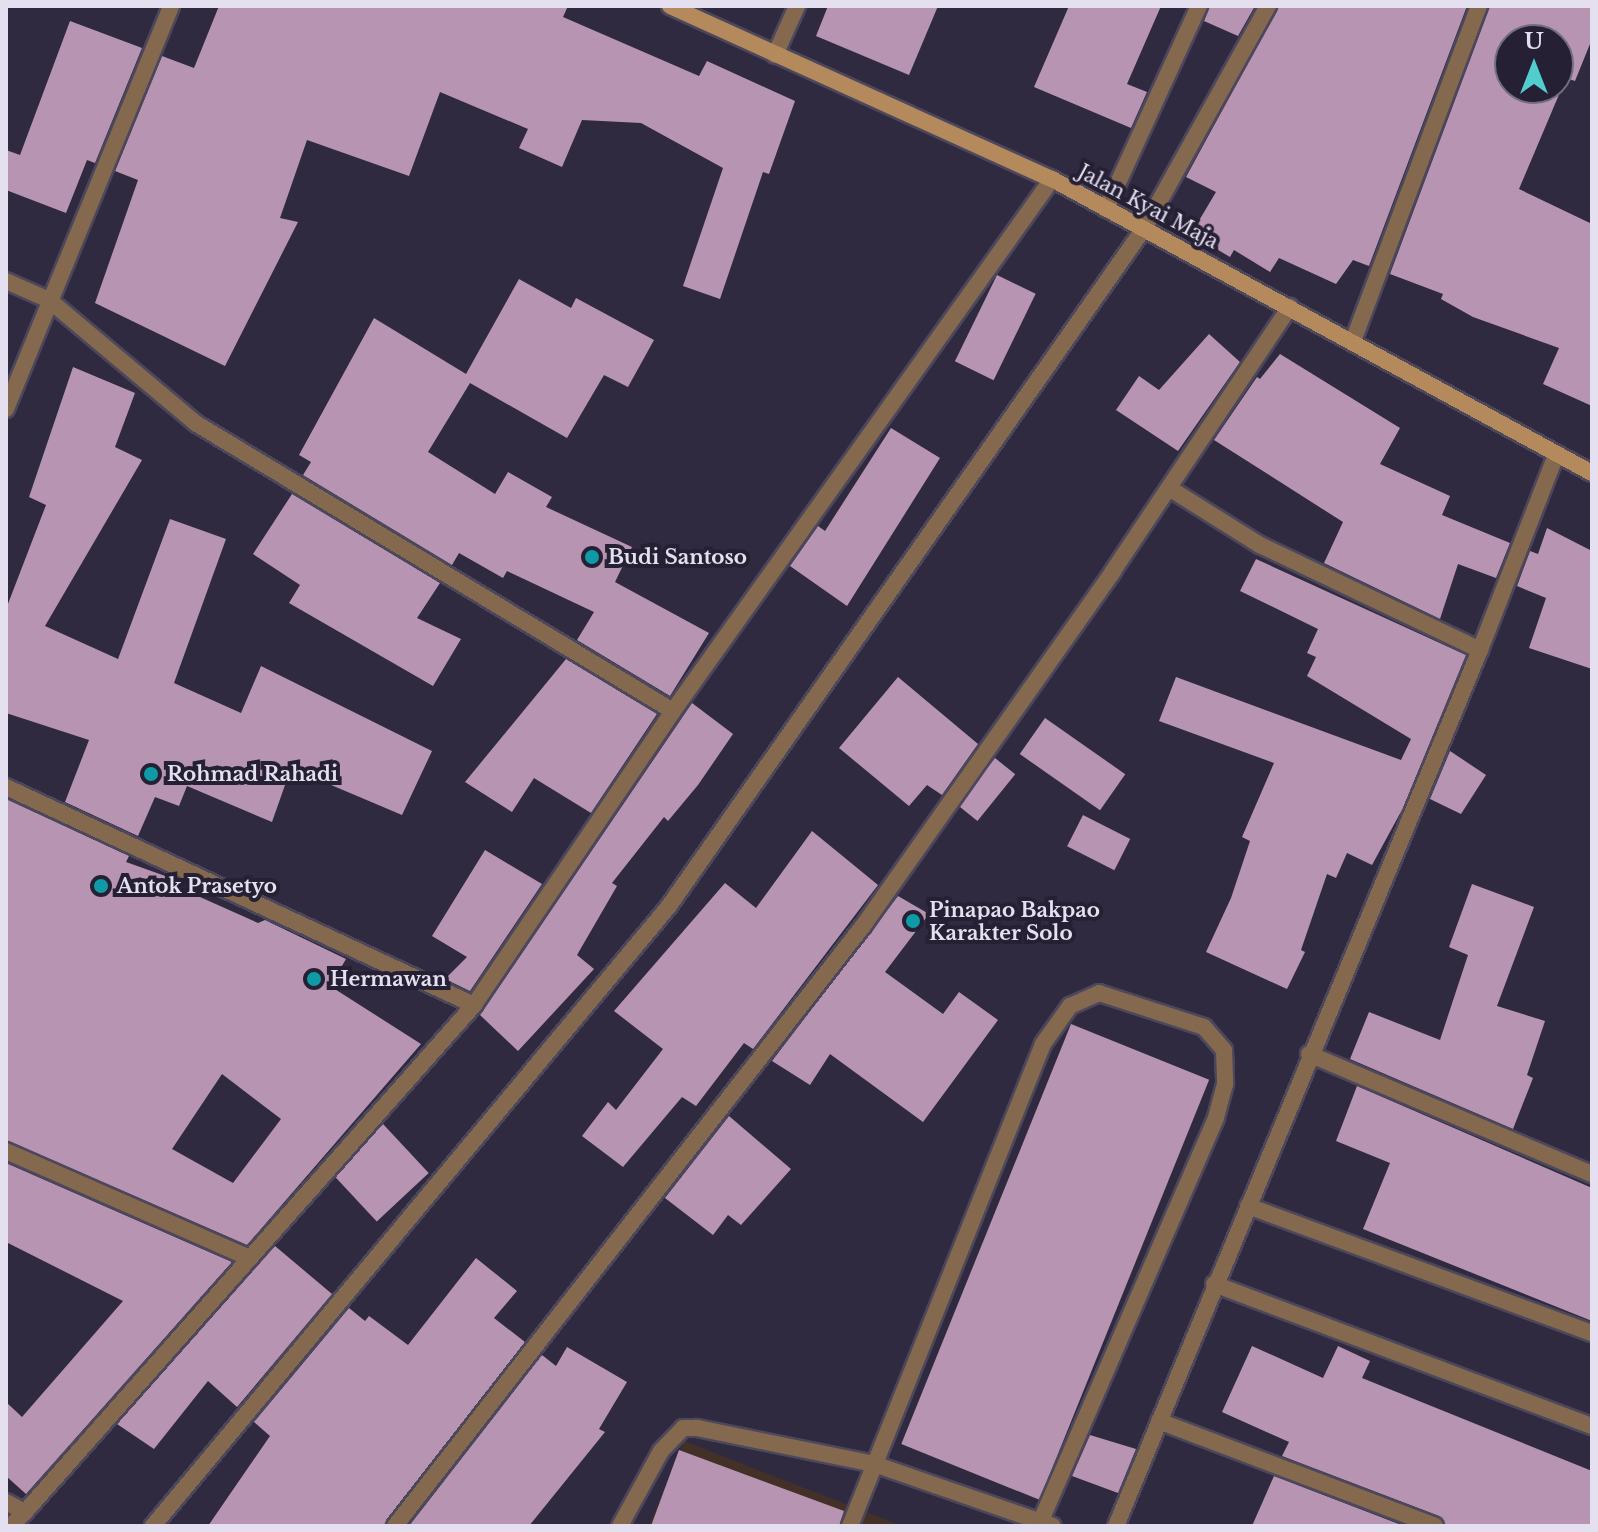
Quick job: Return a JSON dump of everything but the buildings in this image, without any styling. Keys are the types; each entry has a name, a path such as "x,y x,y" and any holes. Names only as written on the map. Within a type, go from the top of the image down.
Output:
{"main road":[{"name":"Jalan Kyai Maja","path":"670,6 1052,179 1592,473"}],"street":[{"path":"6,409 171,6"},
{"path":"775,55 797,6"},
{"path":"1106,209 1199,6"},
{"path":"153,1526 669,906 1145,227 1268,6"},
{"path":"1353,341 1479,6"},
{"path":"11,1526 474,1005 673,711 1052,179"},
{"path":"6,281 49,300 197,424 673,711"},
{"path":"395,1526 863,926 1169,488 1290,307"},
{"path":"1116,1526 1309,1054 1480,650 1556,455"},
{"path":"1169,488 1260,545 1480,650"},
{"path":"6,787 474,1005"},
{"path":"620,1526 661,1451 683,1428 874,1464 1047,1524 1216,1118 1225,1084 1224,1050 1204,1027 1136,1001 1099,993 1070,1006 1043,1044 874,1464 850,1526"},
{"path":"1309,1054 1592,1174"},
{"path":"6,1151 248,1257"},
{"path":"1248,1206 1592,1333"},
{"path":"1214,1284 1592,1426"},
{"path":"1159,1421 1435,1526"},
{"path":"6,1502 25,1512"}],"shaded area":[{"path":"684,1441 902,1526 649,1526"}],"place":[{"name":"Budi Santoso","path":"592,557"},
{"name":"Rohmad Rahadi","path":"151,774"},
{"name":"Antok Prasetyo","path":"101,886"},
{"name":"Pinapao Bakpao Karakter Solo","path":"913,921"},
{"name":"Hermawan","path":"314,979"}]}
